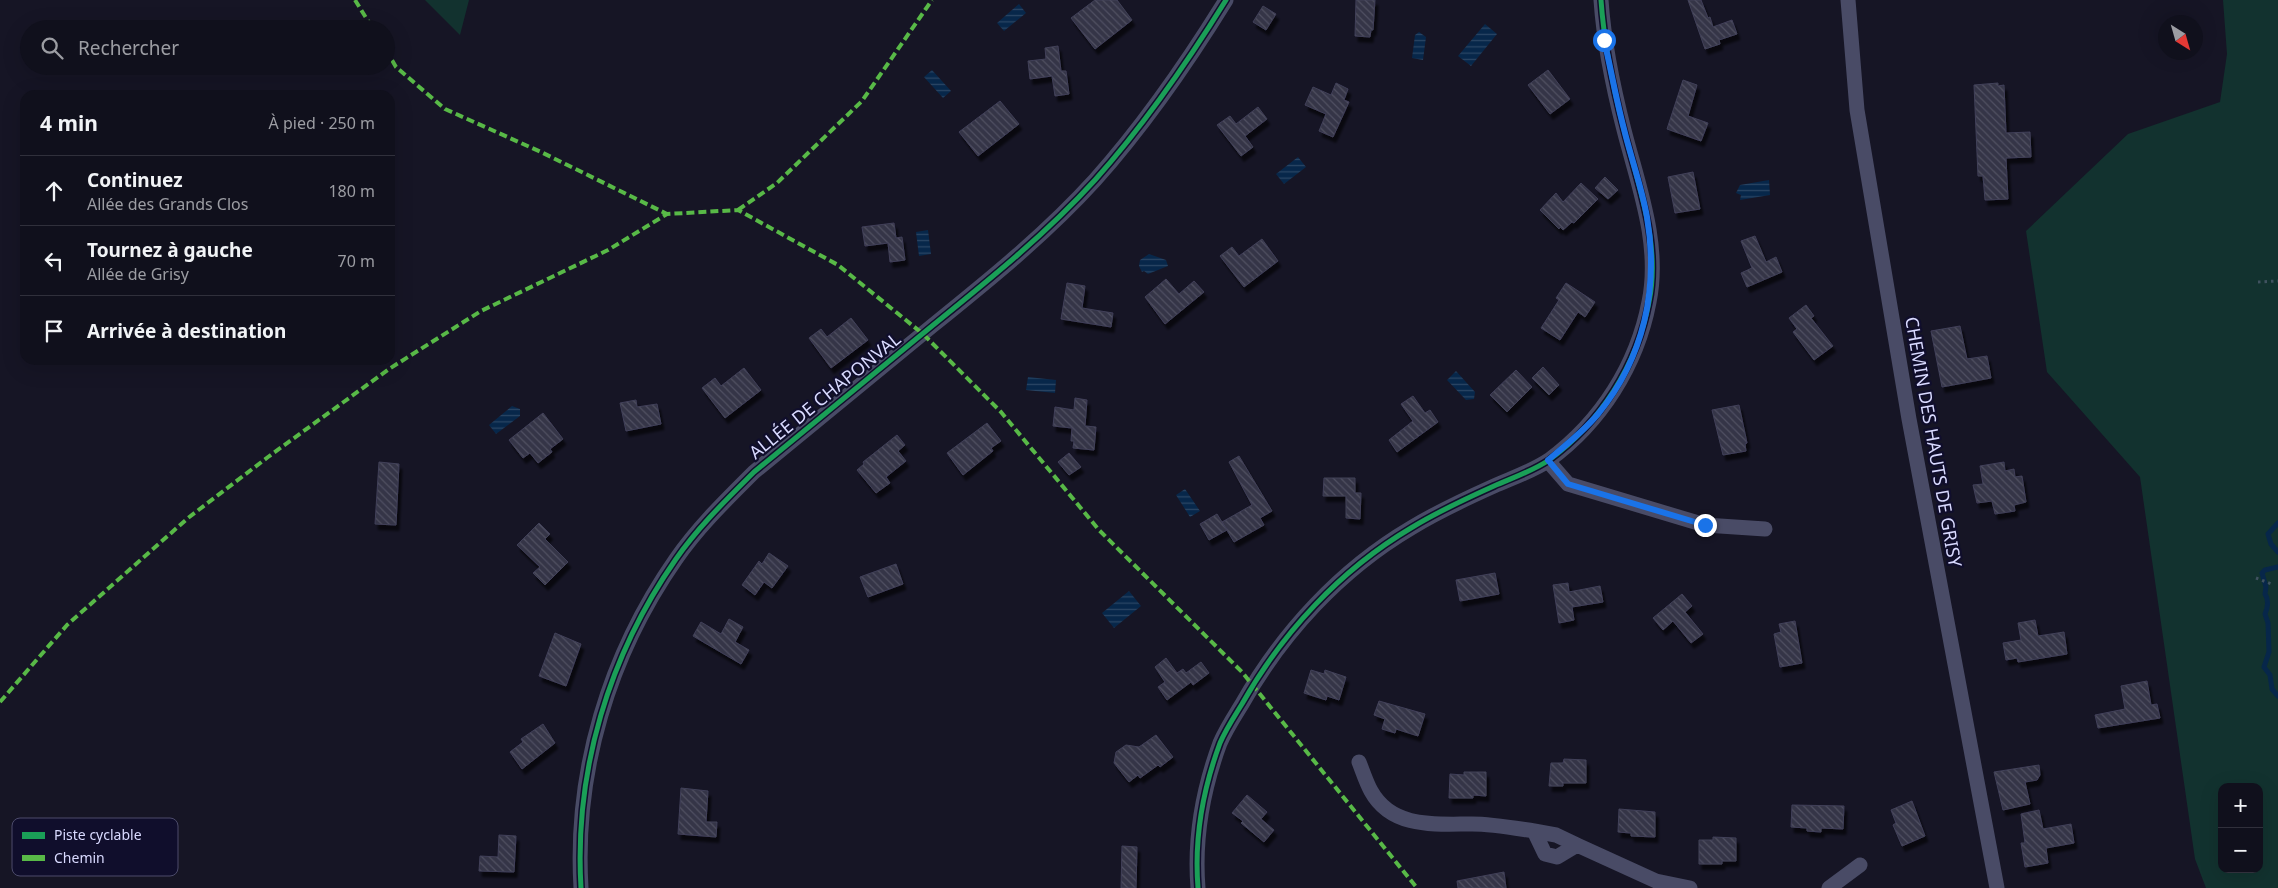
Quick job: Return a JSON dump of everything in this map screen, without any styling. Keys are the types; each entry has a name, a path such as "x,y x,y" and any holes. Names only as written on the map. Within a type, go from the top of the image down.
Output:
{"street":[{"name":"ALLÉE DE CHAPONVAL","path":"581,888 580,826 584,793 597,726 605,698 638,622 677,557 726,499 754,472 1009,263 1095,180 1148,116 1198,45 1226,0"},
{"path":"1198,888 1200,812 1208,778 1222,739 1252,686 1290,634 1322,596 1348,572 1408,529 1438,512 1548,460 1598,414 1618,386 1639,343 1650,299 1652,258 1647,216 1604,40 1601,0"},
{"name":"CHEMIN DES HAUTS DE GRISY","path":"1848,0 1857,110 1909,419 1997,888"},
{"path":"1548,460 1568,484 1705,525 1765,528"},
{"path":"1359,762 1372,793 1391,812 1413,822 1439,825 1474,824 1556,835 1656,881 1690,888"},
{"path":"1534,831 1545,854 1556,857 1577,846"},
{"path":"1829,888 1860,865"}],"path":[{"path":"2258,282 2276,281"},
{"path":"2256,578 2274,585"}],"green space":[{"path":"425,0 469,0 460,35"},
{"path":"2223,0 2278,0 2278,888 2206,888 2195,859 2140,477 2047,372 2026,231 2128,134 2220,102 2227,54"}],"water":[{"path":"1019,4 1026,13 1004,31 997,23"},
{"path":"1485,24 1497,34 1471,66 1458,56"},
{"path":"1419,32 1426,37 1423,60 1412,58 1415,35"},
{"path":"932,70 951,91 943,98 924,77"},
{"path":"1298,157 1306,167 1284,184 1276,174"},
{"path":"1769,180 1770,195 1740,200 1741,195 1736,193 1740,185"},
{"path":"928,230 931,254 919,256 916,232"},
{"path":"1149,254 1166,260 1168,266 1148,274 1144,271 1142,272 1139,266 1140,260"},
{"path":"1456,371 1475,392 1474,399 1466,400 1447,380"},
{"path":"1028,377 1056,380 1055,393 1026,390"},
{"path":"512,406 520,409 520,416 496,434 489,425"},
{"path":"1185,489 1200,511 1190,517 1176,495"},
{"path":"1129,591 1141,606 1114,628 1102,613"}],"building":[{"path":"1095,0 1117,0 1132,20 1095,49 1071,18"},
{"path":"1356,0 1375,0 1373,30 1371,30 1370,37 1355,36"},
{"path":"1688,0 1701,0 1713,27 1732,20 1737,34 1719,40 1720,44 1705,49"},
{"path":"1263,6 1276,14 1266,30 1253,22"},
{"path":"1058,46 1061,71 1066,71 1069,94 1055,96 1052,76 1030,79 1028,61 1046,59 1045,48"},
{"path":"1548,70 1570,99 1550,114 1528,85"},
{"path":"1683,80 1697,85 1688,116 1708,123 1701,141 1667,129"},
{"path":"1336,83 1348,89 1344,100 1349,102 1333,137 1319,131 1326,114 1305,105 1313,87 1331,95"},
{"path":"1998,83 1998,86 2004,85 2006,133 2030,132 2031,157 2006,158 2008,199 1985,200 1983,176 1978,176 1974,85"},
{"path":"1000,101 1019,124 978,156 959,132"},
{"path":"1258,107 1267,119 1245,136 1253,147 1241,156 1217,125 1230,116 1236,124"},
{"path":"1693,172 1700,209 1675,213 1668,177"},
{"path":"1605,177 1618,190 1608,199 1595,188"},
{"path":"1581,183 1598,199 1574,223 1572,222 1563,230 1560,227 1559,229 1540,210 1556,193 1563,202"},
{"path":"894,223 896,238 902,237 905,260 890,262 888,243 865,246 862,227"},
{"path":"1755,236 1766,262 1776,257 1782,272 1747,287 1741,273 1752,268 1741,241"},
{"path":"1262,239 1278,261 1244,287 1220,256 1232,247 1239,256"},
{"path":"1166,279 1179,294 1194,281 1204,292 1165,324 1145,297"},
{"path":"1067,283 1085,286 1082,308 1113,313 1111,327 1061,319"},
{"path":"1566,283 1595,302 1585,317 1578,312 1560,340 1541,328 1559,300 1556,298"},
{"path":"1806,305 1814,316 1811,318 1833,346 1814,360 1793,332 1797,329 1789,318"},
{"path":"851,318 868,340 831,368 809,338 821,329 827,337"},
{"path":"1960,326 1967,359 1987,356 1991,378 1942,387 1931,331"},
{"path":"1543,367 1559,385 1549,395 1532,378"},
{"path":"744,368 761,390 725,418 702,388 715,378 721,386"},
{"path":"1516,370 1532,387 1507,412 1490,395"},
{"path":"1413,396 1425,413 1430,410 1438,422 1397,452 1389,440 1413,421 1401,404"},
{"path":"1075,398 1087,400 1085,426 1096,427 1094,450 1073,448 1074,441 1071,441 1072,428 1053,426 1055,407 1074,410"},
{"path":"636,400 637,407 657,404 661,424 626,431 620,403"},
{"path":"1739,405 1747,443 1745,444 1746,451 1723,455 1712,410"},
{"path":"543,413 563,439 550,449 552,452 538,463 530,453 523,458 509,440"},
{"path":"987,423 1001,441 991,448 993,451 963,475 947,453"},
{"path":"897,435 905,445 898,451 906,461 886,477 890,483 876,493 857,470 864,464 863,462"},
{"path":"1069,453 1081,467 1069,475 1058,462"},
{"path":"1239,456 1272,511 1260,518 1264,525 1234,542 1222,522 1252,505 1229,462"},
{"path":"379,462 399,464 396,525 375,524"},
{"path":"2004,462 2005,471 2014,469 2015,477 2022,476 2026,502 2014,505 2015,511 1995,514 1992,501 1977,503 1973,485 1983,484 1980,466"},
{"path":"1324,478 1355,478 1355,493 1361,493 1360,519 1346,518 1346,496 1323,496"},
{"path":"1217,514 1227,530 1209,540 1200,524"},
{"path":"539,523 550,534 545,539 568,562 545,585 533,573 540,567 517,545"},
{"path":"769,553 788,566 772,588 764,582 755,595 742,585 759,561 762,564"},
{"path":"896,564 903,584 868,597 860,577"},
{"path":"1495,573 1499,594 1460,601 1456,580"},
{"path":"1568,583 1569,592 1600,586 1603,602 1572,607 1574,620 1559,623 1553,585"},
{"path":"1682,594 1692,606 1685,612 1703,634 1691,643 1673,621 1663,630 1653,618"},
{"path":"729,619 743,627 735,642 749,650 741,664 693,636 701,622 721,634"},
{"path":"2035,620 2038,636 2064,632 2067,654 2018,662 2017,658 2006,660 2003,643 2021,640 2018,623"},
{"path":"1795,621 1802,663 1780,667 1774,634 1781,632 1779,624"},
{"path":"555,633 581,644 566,686 539,676"},
{"path":"1166,658 1177,673 1183,669 1186,673 1201,662 1209,673 1193,685 1191,682 1167,700 1158,687 1165,682 1155,667"},
{"path":"1311,670 1324,674 1325,670 1346,677 1339,700 1327,696 1326,700 1304,693"},
{"path":"2147,681 2151,705 2157,704 2160,718 2098,728 2095,715 2125,709 2121,686"},
{"path":"1379,701 1425,714 1418,736 1396,729 1395,733 1382,729 1385,719 1374,715"},
{"path":"543,724 555,743 522,769 510,752 523,742 521,739"},
{"path":"1156,735 1173,757 1160,767 1158,765 1140,778 1138,775 1129,782 1114,763 1116,752 1126,745 1139,747"},
{"path":"1564,759 1586,760 1586,783 1563,783 1563,786 1549,786 1551,763 1563,763"},
{"path":"2039,765 2040,775 2037,780 2025,782 2030,804 2003,810 1994,772"},
{"path":"1464,772 1486,772 1486,796 1473,795 1473,798 1449,798 1450,774 1464,775"},
{"path":"681,788 708,791 706,822 717,822 716,837 678,834"},
{"path":"1247,795 1267,812 1261,819 1274,830 1264,842 1232,813"},
{"path":"1912,801 1925,836 1902,846 1893,825 1896,823 1891,810"},
{"path":"1792,805 1844,806 1843,829 1821,828 1821,832 1807,831 1807,828 1791,827"},
{"path":"1619,809 1655,812 1655,837 1631,836 1631,833 1618,832"},
{"path":"2039,810 2043,829 2071,824 2074,843 2046,848 2048,863 2025,867 2021,843 2025,843 2021,814"},
{"path":"499,835 516,836 514,872 479,871 480,856 498,857"},
{"path":"1713,837 1736,838 1736,861 1722,861 1722,864 1699,864 1699,840 1713,840"},
{"path":"1122,846 1137,847 1136,888 1121,888"},
{"path":"1504,872 1506,888 1458,888 1457,881"}],"waterway":[{"path":"2278,523 2268,534 2271,544 2278,552"},
{"path":"2278,567 2265,570 2262,573 2268,601 2265,614 2268,623 2269,652 2264,667 2270,675 2272,689 2278,696"}],"marked path":[{"path":"355,0 367,20"},
{"path":"738,210 777,183 862,101 932,0"},
{"path":"395,65 445,109 541,152 667,214"},
{"path":"0,702 67,625 188,518 389,369 481,311 608,250 667,214 738,210 838,265 923,334 1001,412 1099,530 1242,672 1417,888"}],"cycle path":[{"path":"581,888 580,844 583,801 590,758 601,716 615,674 632,634 652,596 676,559 713,514 754,472 996,274 1076,200 1113,159 1148,115 1181,70 1226,0"},
{"path":"1198,888 1197,851 1201,814 1209,778 1220,743 1258,678 1294,628 1337,583 1385,545 1441,511 1543,464 1568,445 1600,410 1626,370 1636,348 1649,302 1652,280 1650,237 1613,82 1604,33 1601,0"}],"route":[{"path":"1604,40 1647,216 1652,258 1650,299 1639,343 1618,386 1598,414 1548,460 1568,484 1705,525"}]}
